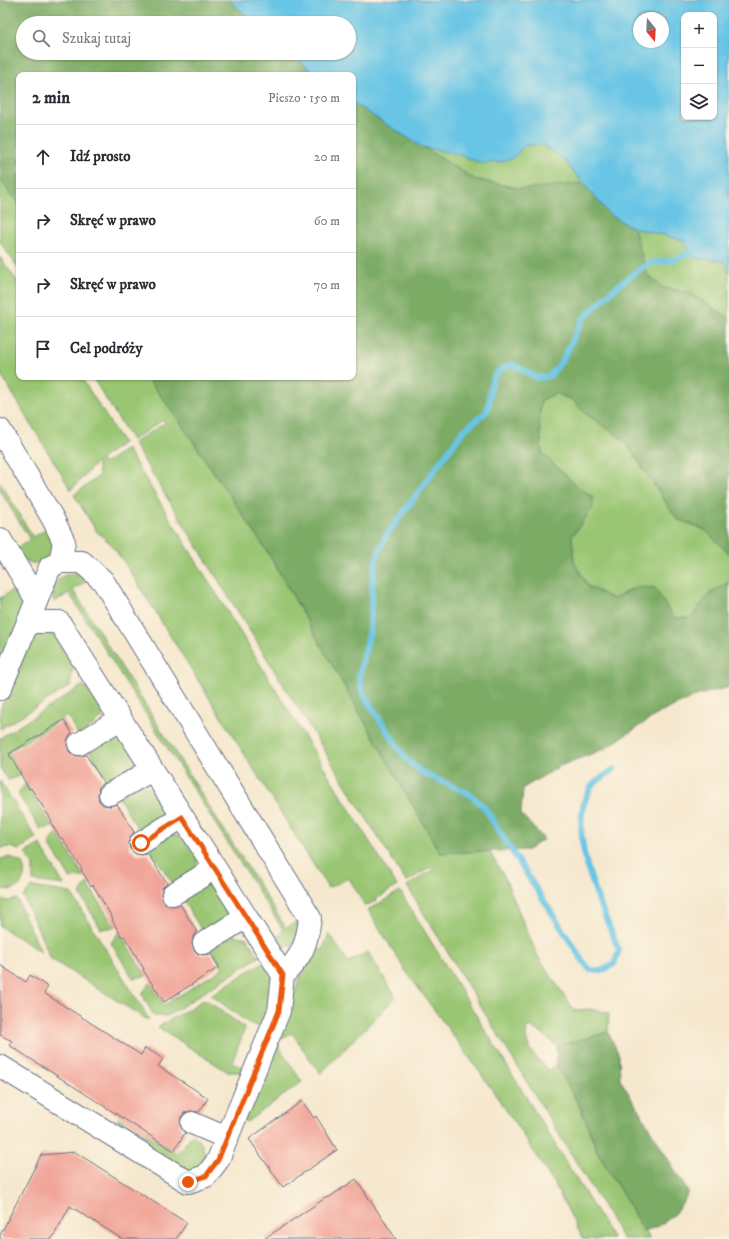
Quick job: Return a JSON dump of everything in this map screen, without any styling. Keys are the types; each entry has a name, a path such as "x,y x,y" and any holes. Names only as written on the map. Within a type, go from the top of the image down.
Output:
{"lane":[{"path":"0,430 53,519 64,542 60,562"},
{"path":"0,539 36,598"},
{"path":"0,689 50,567 60,562 82,562 103,582 310,918 308,939 297,962 283,975"},
{"path":"0,1066 188,1182 206,1176 218,1160 279,1011 283,975 59,622 28,622"},
{"path":"79,744 120,719"},
{"path":"110,794 152,770"},
{"path":"141,843 182,817"},
{"path":"173,894 215,868"},
{"path":"204,942 246,917"},
{"path":"192,1123 227,1138"}],"green space":[{"path":"0,0 229,0 247,16 16,16 16,60 298,60 312,72 16,72 16,202 0,179"},
{"path":"356,35 729,238 729,318 690,293 663,288 647,274 633,228 547,187 523,189 474,179 356,105 356,72 320,72 338,60 356,60"},
{"path":"356,105 474,179 523,189 584,183 610,215 634,228 647,274 663,288 690,293 729,318 729,554 705,530 677,519 624,440 585,413 572,400 556,393 541,401 539,421 542,453 577,486 593,497 593,508 572,536 574,562 588,586 613,599 636,587 655,588 674,618 691,618 710,593 729,582 729,687 699,695 661,712 604,749 560,766 523,788 521,814 544,839 528,850 440,853 267,551 173,412 148,380 356,380"},
{"path":"0,179 16,202 16,265 0,242"},
{"path":"0,257 16,280 16,380 83,380 123,443 101,459 103,464 127,449 397,886 375,900 376,901 365,906 349,878 328,888 126,565 110,543 97,532 74,495 99,476 97,462 71,490 0,373"},
{"path":"94,380 148,380 173,412 267,551 440,853 489,851 505,878 537,955 574,1010 591,1009 609,1013 608,1032 557,1046 542,1033 528,1026 526,1039 531,1050 548,1070 556,1064 581,1109 598,1153 650,1239 623,1239 407,886 434,869 431,867 406,882 133,443 165,423 163,420 132,440"},
{"path":"556,393 572,400 585,413 624,440 677,519 705,530 729,554 729,582 710,593 691,618 674,618 636,587 613,599 588,586 574,562 572,536 581,525 593,497 577,486 542,453 539,421 541,401"},
{"path":"0,482 33,537 47,529 53,544 51,552 45,559 37,563 27,561 16,548 30,540 0,490"},
{"path":"71,573 83,575 88,580 73,590 286,928 300,920 296,942 292,945 281,948 269,942 281,934 283,930 69,593 54,602 53,587 55,583 62,577"},
{"path":"18,587 23,596 25,606 0,670 0,598"},
{"path":"44,633 59,637 78,668 72,670 70,686 0,729 0,710 29,641"},
{"path":"82,686 92,689 103,711 102,718 79,736 67,716 8,752 21,775 8,780 0,768 0,738"},
{"path":"111,735 120,735 136,761 130,776 111,787 87,746"},
{"path":"0,781 36,838 19,850 10,847 0,848"},
{"path":"26,783 53,827 40,829 18,794"},
{"path":"142,785 148,787 160,796 164,806 165,817 142,836 118,796"},
{"path":"57,833 84,877 70,878 49,844"},
{"path":"172,834 184,838 197,857 197,866 174,886 148,845"},
{"path":"40,844 64,885 33,881 33,865 25,853"},
{"path":"10,857 22,863 24,875 23,880 17,887 6,890 0,888 0,859"},
{"path":"87,883 115,927 101,929 80,894"},
{"path":"204,884 214,889 222,896 227,910 227,916 205,935 180,896"},
{"path":"32,887 71,893 149,1019 146,1019 51,959 23,896"},
{"path":"400,891 613,1239 583,1239 553,1182 519,1129 479,1071 405,970 368,910"},
{"path":"0,899 8,901 17,899 41,952 0,926"},
{"path":"119,932 146,976 133,978 111,943"},
{"path":"329,934 348,962 368,952 396,997 320,1074 292,1033 282,1038 277,1032 314,946 322,951"},
{"path":"233,935 247,938 259,957 167,1016 154,1016 142,994 150,983 164,1005 223,968 211,948"},
{"path":"263,962 272,977 276,994 261,1028 247,1022 211,995"},
{"path":"205,999 245,1028 232,1063 244,1068 244,1070 239,1072 228,1072 158,1027"},
{"path":"608,1032 619,1055 620,1079 688,1192 676,1212 671,1217 665,1222 644,1231 598,1153 581,1109 556,1064 557,1046"},
{"path":"274,1039 302,1082 247,1122 243,1120"},
{"path":"119,1118 177,1153 193,1134 202,1145 207,1162 196,1172 183,1172 113,1125"}],"water":[{"path":"229,0 729,0 729,272 724,261 694,258 683,240 634,228 610,215 563,159 543,145 525,145 513,158 501,162 481,163 454,153 422,147 356,105 356,72 312,72 298,60 356,60 356,16 247,16"}],"building":[{"path":"64,720 72,733 68,738 67,744 69,751 73,755 86,755 104,783 99,787 99,801 103,805 110,806 117,804 134,832 130,838 130,849 136,854 148,854 167,883 162,888 161,894 163,901 167,905 173,906 180,904 197,932 193,937 192,943 194,950 198,954 211,954 219,967 164,1002 143,970 144,969 124,936 122,937 93,885 91,886 81,870 82,869 50,822 52,821 31,788 29,789 9,754"},
{"path":"0,965 26,982 30,975 48,987 44,993 141,1055 145,1048 154,1053 163,1059 158,1066 208,1098 199,1112 190,1111 184,1113 181,1118 180,1125 185,1133 174,1151 9,1045 12,1041 0,1035"},
{"path":"302,1101 314,1118 316,1116 337,1150 283,1187 249,1139"},
{"path":"75,1152 187,1223 176,1239 122,1239 70,1206 52,1239 0,1239 0,1235 41,1155"},
{"path":"356,1179 396,1239 264,1239 327,1197 328,1198"}],"waterway":[{"path":"614,769 592,786 584,804 581,824 583,846 588,868 603,913 619,950 614,964 601,971 590,970 580,957 484,807 468,793 421,772 406,759 363,694 359,676 370,630 373,576 377,556 386,536 463,431 487,411 494,376 504,368 513,364 537,378 550,376 562,361 583,319 617,286 649,263 673,260 697,250"}],"route":[{"path":"141,843 182,817 283,975 279,1011 218,1160 206,1176 188,1182"}]}
